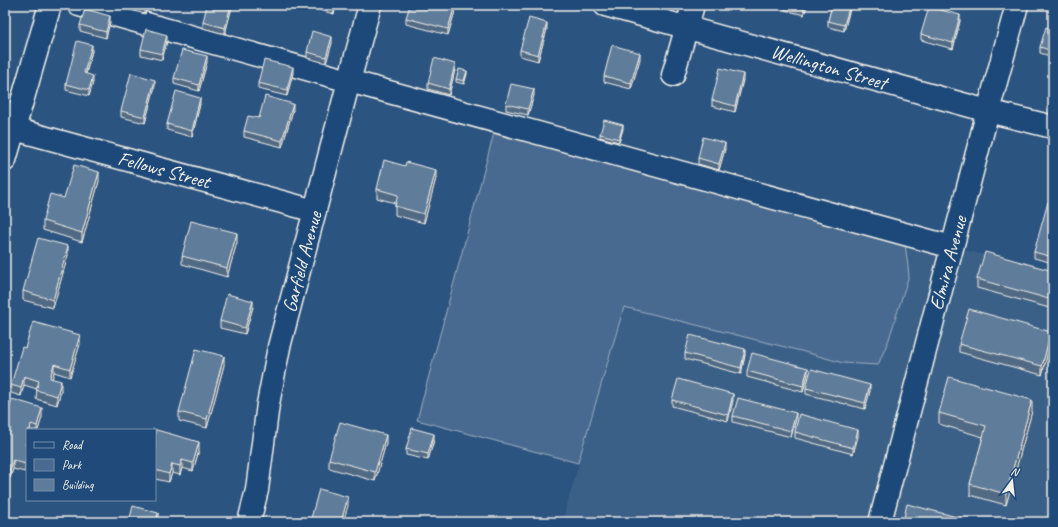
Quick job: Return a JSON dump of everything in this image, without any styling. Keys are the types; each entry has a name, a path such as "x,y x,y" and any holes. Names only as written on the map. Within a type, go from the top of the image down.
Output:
{"street":[{"path":"5,160 50,5"},
{"path":"79,5 952,247"},
{"name":"Garfield Avenue","path":"249,522 257,490 268,404 279,347 370,5"},
{"name":"Wellington Street","path":"605,5 988,111 1053,127"},
{"path":"673,76 693,5"},
{"name":"Elmira Avenue","path":"880,522 1017,5"},
{"name":"Fellows Street","path":"14,129 315,211"}],"shaded area":[{"path":"904,235 1053,272 1053,522 562,522 624,307 801,351 843,363"}],"green space":[{"path":"495,129 904,235 909,275 889,339 878,365 843,363 801,351 624,307 578,463 417,420"}],"building":[{"path":"136,5 146,5 145,8"},
{"path":"207,5 231,5 225,28 203,22"},
{"path":"323,5 335,5 334,8"},
{"path":"410,5 455,5 448,29 406,18"},
{"path":"789,5 805,5 804,9"},
{"path":"832,5 850,5 844,25 828,21"},
{"path":"929,7 960,15 953,43 921,34"},
{"path":"85,9 110,16 106,32 80,25"},
{"path":"529,18 547,23 538,55 520,50"},
{"path":"1046,27 1053,29 1053,51 1040,47"},
{"path":"146,29 167,35 162,54 141,49"},
{"path":"312,31 332,37 326,57 307,52"},
{"path":"77,41 92,45 84,73 93,76 89,90 66,84"},
{"path":"612,45 640,53 631,83 604,76"},
{"path":"182,50 207,56 199,85 174,78"},
{"path":"434,58 455,64 449,89 428,83"},
{"path":"264,60 293,67 287,90 258,83"},
{"path":"720,68 743,74 735,106 712,100"},
{"path":"459,69 467,71 464,81 456,79"},
{"path":"131,73 155,80 145,117 121,111"},
{"path":"511,84 534,89 528,109 506,104"},
{"path":"176,91 200,98 192,131 167,124"},
{"path":"265,96 293,104 282,141 244,131 248,116 259,118"},
{"path":"604,120 623,125 619,139 600,134"},
{"path":"703,137 725,143 719,164 698,158"},
{"path":"384,160 405,166 406,162 436,170 424,214 395,206 398,195 377,189"},
{"path":"74,165 99,172 82,233 43,221 50,194 64,198"},
{"path":"1053,182 1053,193 1050,192"},
{"path":"1048,202 1053,203 1053,257 1034,252"},
{"path":"191,221 237,233 227,268 182,256"},
{"path":"38,238 68,246 53,300 23,291"},
{"path":"985,252 1053,271 1053,300 977,279"},
{"path":"227,294 253,301 245,328 220,321"},
{"path":"969,309 1051,332 1042,366 959,344"},
{"path":"33,322 80,335 70,369 54,364 50,378 61,381 57,396 36,390 39,381 24,376 21,388 11,385 22,347 25,348"},
{"path":"690,335 745,349 741,368 685,353"},
{"path":"196,349 224,356 207,419 179,412"},
{"path":"752,353 808,368 803,386 747,371"},
{"path":"811,369 870,385 865,403 806,388"},
{"path":"949,377 1032,400 1006,494 970,484 986,426 939,413"},
{"path":"678,379 733,394 728,415 672,400"},
{"path":"738,398 796,413 791,431 733,416"},
{"path":"12,399 42,408 37,426 31,424 30,429 26,429 25,464 13,460 10,470 5,468 5,409 9,410"},
{"path":"799,414 858,430 853,448 795,432"},
{"path":"340,422 386,435 375,472 329,459"},
{"path":"412,428 434,434 428,454 406,449"},
{"path":"156,430 199,442 193,463 182,460 180,466 172,464 169,474 156,470"},
{"path":"5,484 8,484 5,498"},
{"path":"319,489 348,497 341,522 310,522"},
{"path":"907,504 976,522 903,522"},
{"path":"133,506 158,513 156,522 129,522"},
{"path":"5,518 11,520 10,522 5,522"}]}
